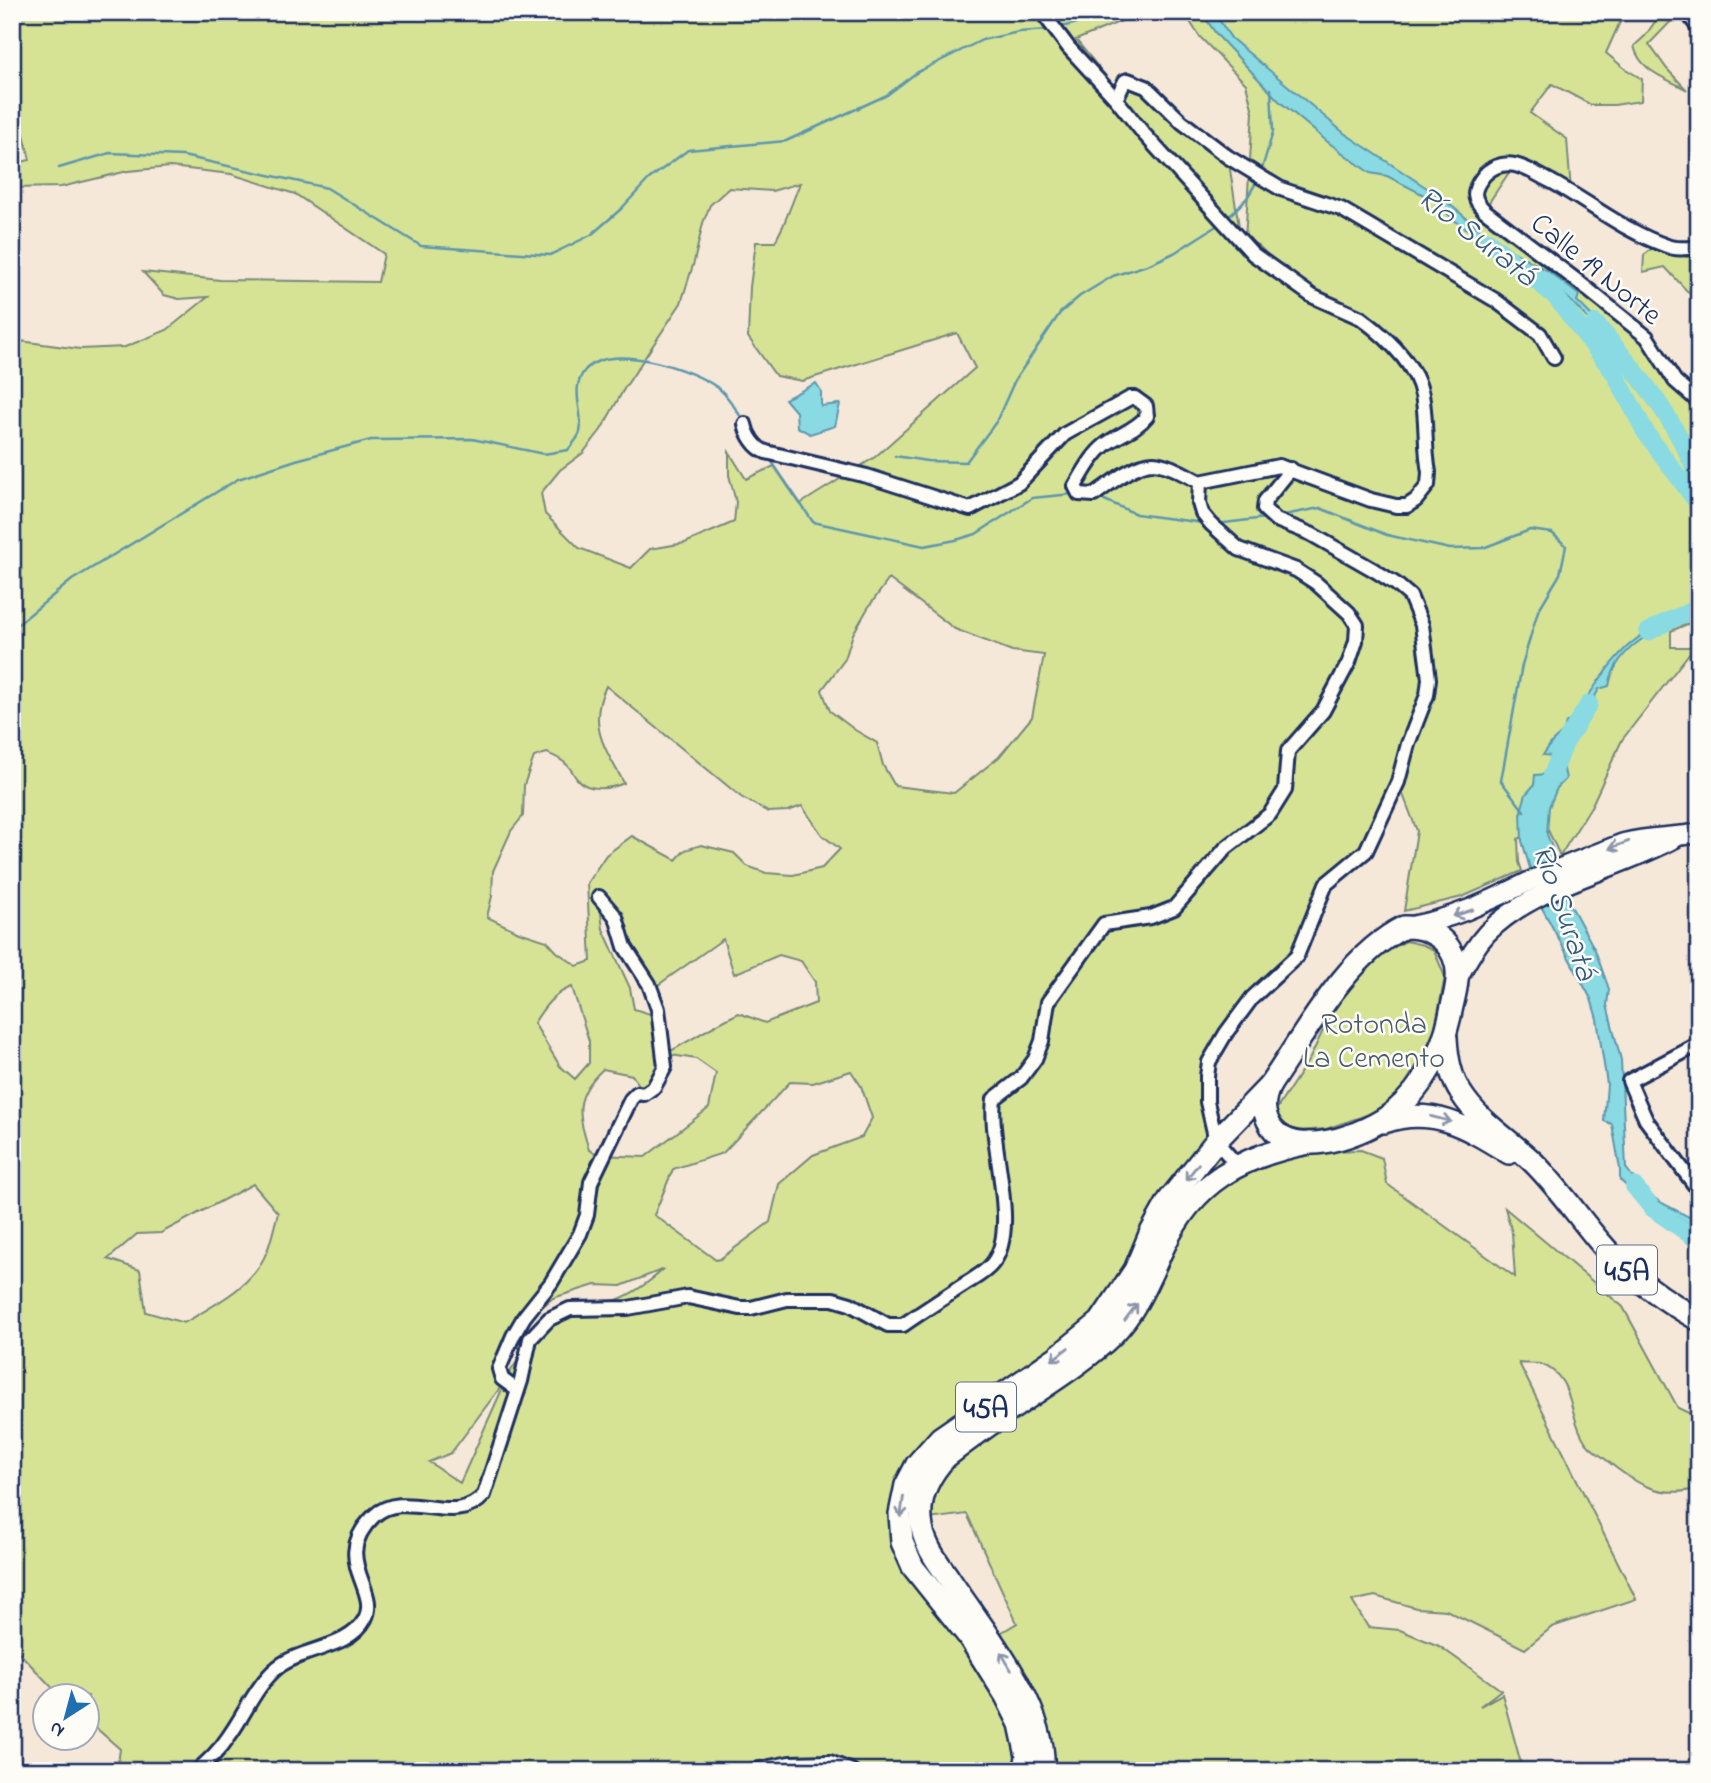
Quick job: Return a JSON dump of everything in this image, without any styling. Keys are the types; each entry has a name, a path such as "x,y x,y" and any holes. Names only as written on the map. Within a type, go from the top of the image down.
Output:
{"highway":[{"name":"45A","path":"1026,1771 1027,1756 1020,1724 1006,1696 969,1636 913,1566 902,1542 900,1514 906,1485 917,1464 940,1438 1057,1357 1100,1322 1135,1270 1150,1234 1169,1200 1216,1141 1270,1085 1347,973 1365,953 1404,927"},
{"path":"1404,927 1429,931 1445,942 1455,959 1458,978"},
{"name":"45A","path":"1042,1771 1044,1760 1035,1724 1022,1692 992,1638 930,1552 920,1521 922,1499 935,1469 946,1457 1086,1358 1115,1332 1136,1305 1184,1211 1208,1186 1237,1165 1281,1148 1346,1137 1375,1125 1394,1112 1413,1093 1428,1072 1446,1036 1458,978"},
{"path":"1446,1036 1447,1057 1460,1092 1474,1111 1536,1164 1570,1206"},
{"name":"45A","path":"1270,1085 1264,1104 1269,1124 1289,1141 1309,1143"},
{"path":"1375,1125 1414,1115 1452,1121 1520,1160 1570,1206"},
{"name":"45A","path":"1570,1206 1623,1267 1646,1286 1699,1320"}],"main road":[{"name":"45A","path":"1404,927 1449,918 1473,910 1517,887 1568,875 1656,848 1675,837 1699,833"},
{"name":"45A","path":"1458,978 1470,954 1487,933 1568,875"}],"street":[{"path":"744,424 746,431 764,451 867,476 970,509 1019,483 1065,434 1130,398 1135,398 1146,406 1147,416 1133,429 1117,437 1094,455 1075,486 1079,494 1094,495 1121,476 1151,463 1200,482 1279,466 1396,506 1412,503 1427,485 1429,472 1422,393 1418,382 1392,345 1361,318 1304,291 1239,242 1069,48 1042,12"},
{"path":"1687,12 1699,29"},
{"path":"1116,99 1125,81 1143,85 1182,122 1228,157 1270,183 1341,209 1495,300 1539,334 1554,358"},
{"name":"Calle 19 Norte","path":"1699,247 1669,248 1514,164 1499,165 1483,176 1474,193 1476,202 1484,210 1647,337 1675,381 1699,402"},
{"path":"1237,1165 1216,1141 1207,1102 1209,1062 1252,998 1297,956 1326,884 1366,851 1398,782 1408,744 1427,695 1429,679 1422,625 1410,596 1396,584 1328,543 1272,517 1264,509 1265,501 1291,469"},
{"path":"197,1771 220,1750 260,1688 277,1668 351,1635 363,1622 369,1608 355,1562 356,1550 358,1540 372,1518 380,1511 402,1504 455,1509 479,1500 488,1487 524,1370 530,1339 549,1319 570,1309 628,1308 688,1297 740,1308 788,1299 834,1299 850,1304 888,1325 898,1326 981,1275 992,1264 1003,1242 1004,1213 993,1119 994,1099 1021,1078 1035,1059 1042,1041 1050,999 1104,923 1151,917 1174,908 1226,848 1277,806 1285,790 1287,751 1323,710 1349,663 1356,641 1357,625 1349,613 1316,583 1296,570 1240,549 1211,524 1200,508 1200,482"},
{"path":"517,1390 502,1379 499,1369 513,1336 524,1317 551,1283 580,1234 587,1214 591,1182 631,1098 654,1087 665,1067 658,1009 649,984 625,947 616,917 599,897"},
{"path":"1699,1044 1629,1081 1646,1120 1699,1191"},
{"path":"750,1771 790,1763 830,1762 852,1771"}],"green space":[{"path":"12,12 1143,12 1076,40 1118,91 1126,80 1145,87 1228,157 1241,239 1267,258 1269,256 1258,245 1245,239 1253,112 1246,84 1199,36 1184,12 1628,12 1619,24 1606,53 1642,79 1641,101 1591,105 1552,84 1530,113 1567,139 1571,192 1514,165 1484,210 1625,320 1699,402 1699,619 1671,631 1671,647 1694,647 1622,740 1592,805 1560,856 1547,828 1518,839 1522,871 1462,897 1404,911 1417,831 1399,784 1371,842 1317,898 1304,946 1249,997 1207,1076 1207,1102 1237,1165 1294,1152 1361,1150 1382,1158 1387,1184 1515,1277 1512,1233 1505,1208 1623,1307 1678,1408 1699,1418 1699,1488 1672,1492 1648,1487 1626,1475 1587,1444 1565,1387 1551,1369 1540,1364 1519,1363 1636,1599 1552,1627 1525,1649 1446,1610 1416,1608 1375,1596 1352,1601 1368,1627 1400,1630 1439,1646 1501,1690 1480,1706 1502,1694 1523,1771 1065,1771 1044,1760 1043,1771 117,1771 120,1749 102,1733 102,1682 47,1682 12,1645 12,410 19,398 19,379 12,375 12,340 80,349 125,347 167,330 208,297 179,299 164,295 143,272 220,280 378,282 384,254 295,194 231,174 170,167 128,171 61,187 12,188 12,164 30,160 18,110 12,105","holes":["800,183 775,242 756,242 750,287 748,337 776,376 802,381 957,333 975,368 875,457 800,504 774,466 746,479 729,452 729,475 736,502 734,522 685,543 650,549 631,568 579,548 545,514 541,493 560,470 583,453 601,430 624,389 681,303 710,205 729,188 772,191","889,579 955,629 1012,651 1044,655 1032,717 999,757 954,793 895,786 883,765 877,743 830,711 822,690 845,659 853,634","606,686 741,797 768,812 788,811 802,806 822,835 840,849 822,868 793,875 766,873 747,866 734,853 701,845 685,850 676,860 632,836 606,855 587,883 591,961 577,966 547,941 487,917 492,896 493,871 511,831 523,816 524,785 534,757 547,753 558,758 577,779 593,788 613,787 624,783 601,736 598,725","599,898 640,971 658,985 723,939 734,974 779,955 801,961 815,982 816,1003 765,1023 739,1013 665,1054 696,1059 716,1073 709,1108 645,1157 600,1155 589,1150 581,1116 582,1097 593,1079 603,1069 632,1075 644,1092 665,1067 658,1009 650,1014 634,1009 630,988 603,929","572,987 589,1041 589,1063 575,1079 560,1066 534,1023 546,1006","851,1071 861,1086 872,1118 862,1137 813,1155 779,1184 770,1222 716,1260 654,1215 673,1169 723,1153 790,1082 813,1083","253,1184 278,1213 267,1251 253,1274 220,1302 184,1323 146,1312 140,1270 108,1259 137,1234 161,1233","664,1269 639,1289 617,1300 561,1307 528,1345 506,1378 514,1330 553,1298 595,1285 621,1286","503,1384 460,1483 429,1462 451,1453","967,1514 1017,1623 992,1638 921,1520"]},
{"path":"1656,12 1676,12 1677,15 1649,44 1687,90 1655,73 1637,55 1634,46 1659,16"},
{"path":"1659,243 1686,257 1699,257 1699,296 1687,291 1665,267 1643,272 1644,255"},
{"name":"Rotonda La Cemento","path":"1406,941 1434,950 1445,977 1434,1032 1399,1094 1378,1111 1326,1129 1296,1131 1286,1128 1274,1113 1310,1058 1332,1011 1378,955"}],"water":[{"path":"1201,12 1214,12 1231,38 1344,133 1442,198 1493,240 1548,271 1579,295 1577,301 1609,333 1609,346 1615,360 1663,449 1699,495 1699,509 1695,506 1693,493 1659,447 1611,362 1595,327 1575,305 1556,287 1454,220 1432,199 1387,176 1370,173 1329,143 1279,101 1217,35"},
{"path":"816,383 821,391 821,406 840,404 835,426 810,434 797,427 796,412 785,399"},
{"path":"1699,616 1699,619 1656,631 1631,648 1613,672 1609,686 1599,689 1581,722 1571,725 1570,734 1560,750 1566,779 1557,788 1549,807 1547,834 1565,895 1595,950 1609,989 1607,1005 1621,1060 1626,1168 1642,1189 1660,1202 1699,1222 1699,1231 1677,1216 1640,1199 1620,1180 1612,1124 1604,1121 1607,1084 1597,1019 1591,999 1541,906 1522,841 1521,811 1526,794 1534,785 1535,775 1547,774 1553,756 1543,755 1623,651 1637,638 1655,628 1675,620"}],"waterway":[{"path":"1058,28 1119,12"},
{"path":"59,168 110,153 183,156 327,188 421,246 550,255 591,235 621,209 649,179 688,150 786,141 887,95 916,73 982,40 1019,32 1048,30"},
{"path":"1261,172 1273,132 1271,89"},
{"path":"1226,219 1247,198 1257,181"},
{"path":"895,456 927,461 966,462 996,422 1015,380 1060,313 1080,296 1113,276 1174,253 1221,223"},
{"name":"Río Suratá","path":"1488,241 1555,296 1615,374 1646,433 1699,505"},
{"path":"1595,323 1640,378 1668,418 1699,481"},
{"path":"12,629 72,580 238,479 296,460 371,440 472,439 544,454 568,450 580,432 578,385 586,369 598,361 633,358 690,373 722,391 744,422"},
{"path":"770,459 813,522 924,546 976,534 1032,498 1072,494"},
{"path":"1098,497 1136,514 1203,523"},
{"path":"1279,516 1320,508 1387,535 1450,549 1483,548 1530,530 1552,533 1566,546 1560,574 1538,611 1522,665 1501,781 1524,811"},
{"path":"1216,524 1265,518"},
{"name":"Río Suratá","path":"1648,632 1699,608"},
{"name":"Río Suratá","path":"1552,775 1565,743 1589,704"},
{"name":"Río Suratá","path":"1634,1186 1652,1208 1699,1241"}]}
